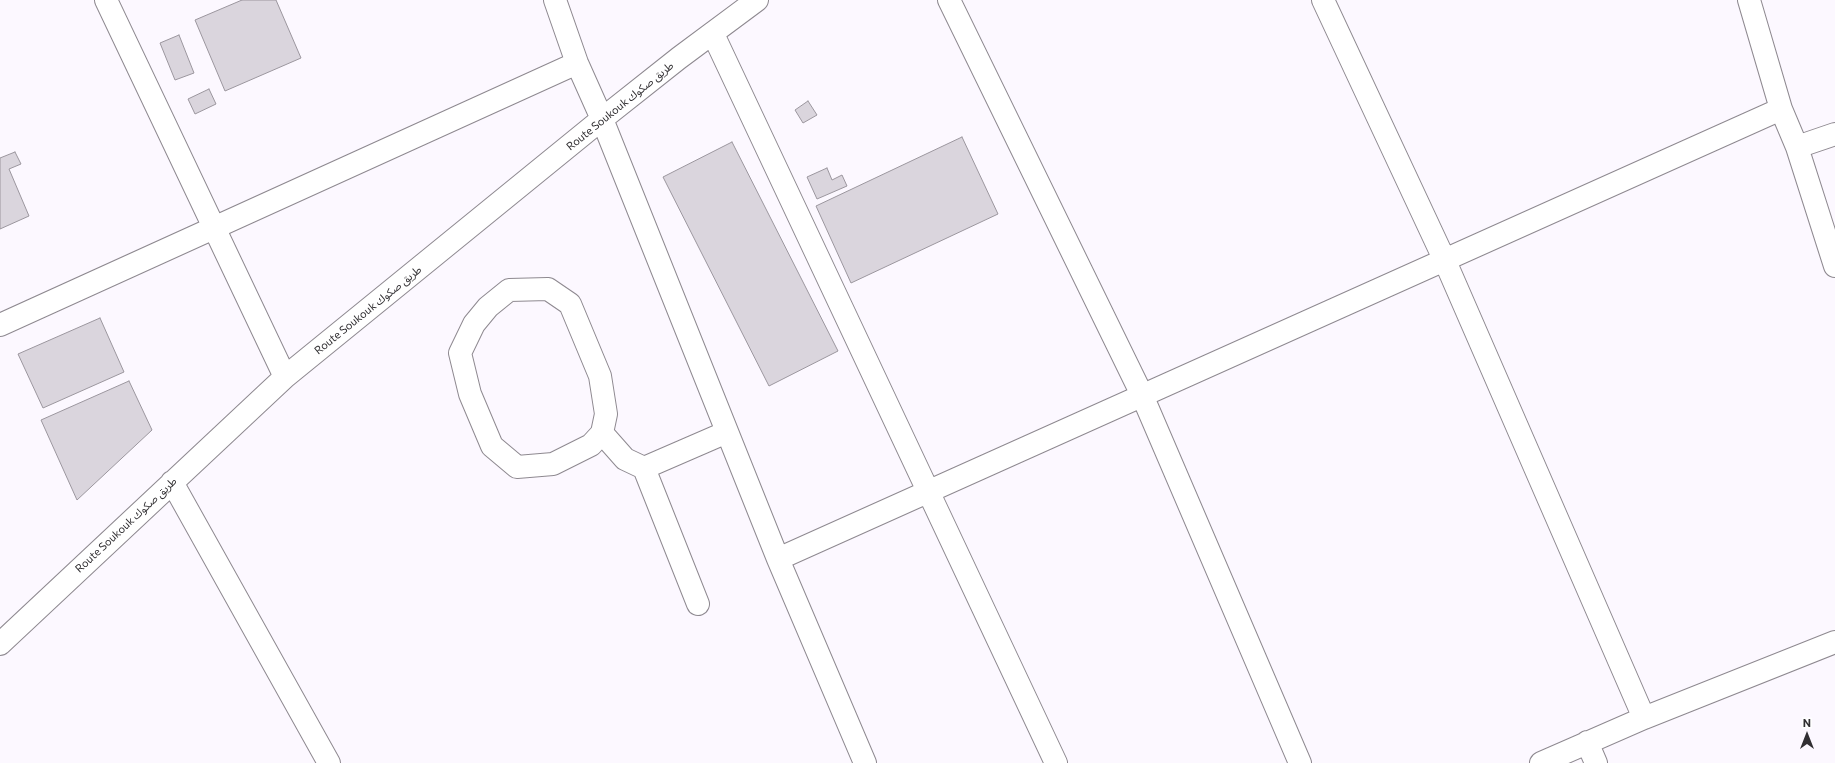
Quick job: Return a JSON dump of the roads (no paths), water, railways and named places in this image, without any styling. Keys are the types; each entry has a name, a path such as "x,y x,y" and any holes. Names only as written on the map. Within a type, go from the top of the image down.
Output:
{"street":[{"path":"106,0 215,226 285,377"},
{"path":"555,0 577,63 602,119 778,559 865,763"},
{"name":"Route Soukouk طريق صكوك","path":"0,644 285,377 602,119 679,58 757,0"},
{"path":"949,0 1142,395 1300,763"},
{"path":"1324,0 1445,261 1644,718"},
{"path":"1749,0 1781,109 1797,146 1835,266"},
{"path":"713,34 1056,763"},
{"path":"0,325 215,226 577,63"},
{"path":"778,559 1781,109"},
{"path":"1797,146 1835,134"},
{"path":"548,289 570,304 600,376 606,414 602,432 590,445 553,464 517,467 492,446 470,394 460,354 474,324 488,307 509,290 548,289"},
{"path":"602,432 625,459 644,468 698,604"},
{"path":"644,468 728,432"},
{"path":"172,482 329,763"},
{"path":"1540,763 1644,718 1835,642"},
{"path":"1587,742 1596,763"}]}
